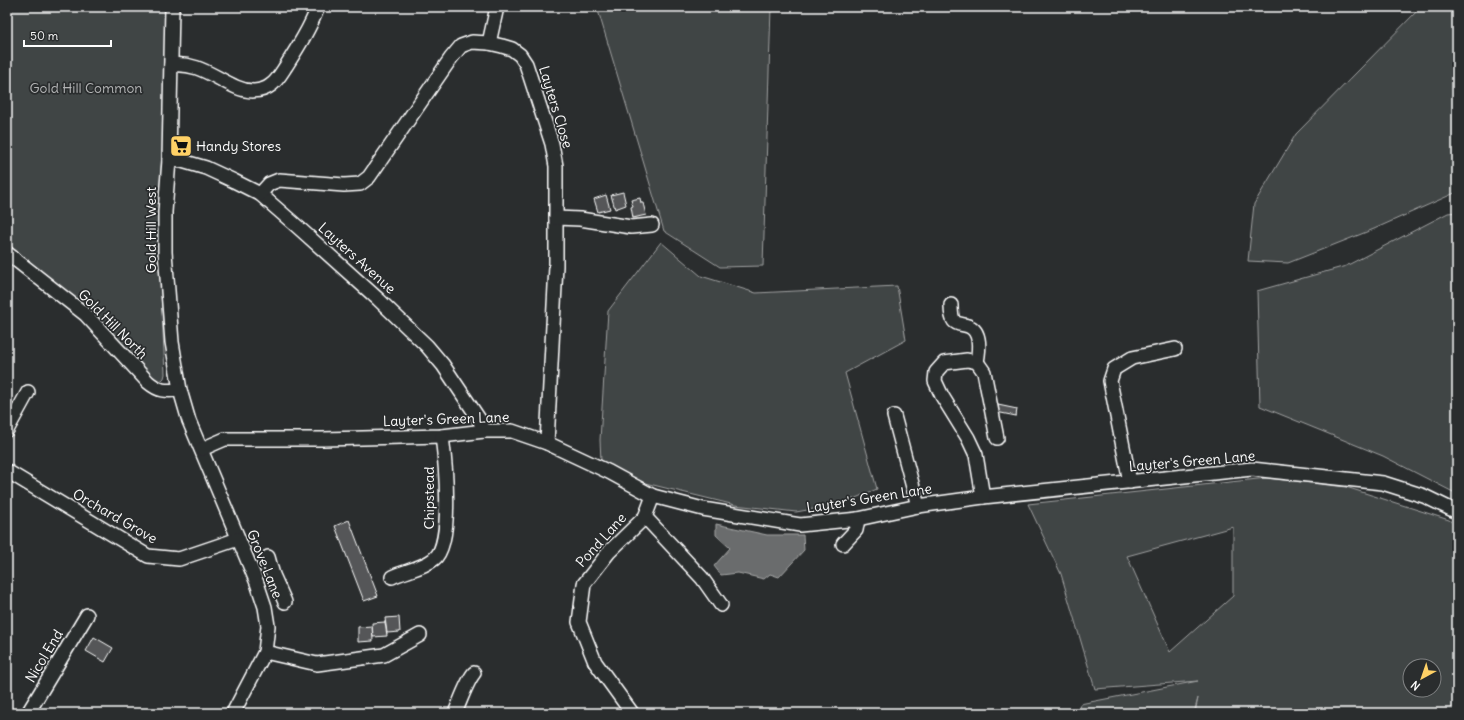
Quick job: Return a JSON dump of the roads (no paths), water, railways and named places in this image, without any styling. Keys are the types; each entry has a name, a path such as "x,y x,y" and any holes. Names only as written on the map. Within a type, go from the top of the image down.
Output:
{"street":[{"name":"Gold Hill West","path":"172,7 169,160 165,212 165,252 172,342 180,390 189,420 202,449"},
{"path":"171,65 186,65 201,69 236,87 250,91 260,90 271,86 306,32 318,7"},
{"path":"489,43 497,7"},
{"name":"Layters Close","path":"260,194 269,184 279,180 344,185 360,184 369,177 460,46 472,42 489,43 512,49 520,55 526,64 552,144 556,166 555,300 546,442"},
{"name":"Layters Avenue","path":"169,160 182,161 206,168 260,194 346,270 427,346 443,365 479,419 484,431"},
{"path":"556,218 580,219 631,227 652,225"},
{"name":"Gold Hill North","path":"7,252 86,315 148,382 157,389 166,391 180,390"},
{"path":"951,306 952,319 954,322 972,328 977,335 979,343 977,362 984,372 997,438"},
{"path":"1130,482 1110,381 1114,369 1132,358 1175,349"},
{"path":"977,362 967,360 944,363 936,372 935,381 942,396 968,438 976,456 983,497"},
{"path":"7,430 28,392"},
{"path":"894,416 918,506"},
{"name":"Layter's Green Lane","path":"202,449 225,439 323,439 442,436 484,431 512,431 546,442 609,472 653,496 703,509 800,525 858,519 918,506 983,497 1252,469 1383,483 1424,496 1457,512"},
{"name":"Chipstead","path":"392,577 435,559 441,551 446,528 444,450 442,436"},
{"name":"Grove Lane","path":"202,449 257,583 265,607 268,626 265,652 233,713"},
{"name":"Orchard Grove","path":"7,471 148,556 179,559 238,539"},
{"name":"Pond Lane","path":"632,713 595,662 579,622 584,584 609,552 645,517 653,496"},
{"path":"645,517 702,578 721,605"},
{"path":"843,544 856,530 858,519"},
{"path":"268,556 273,575 285,602"},
{"path":"257,583 273,575"},
{"name":"Nicol End","path":"28,713 87,615"},
{"path":"265,652 317,664 384,655 420,635"},
{"path":"455,713 466,690 469,679 474,673"}],"place":[{"name":"Handy Stores","path":"181,146"}],"park label":[{"name":"Gold Hill Common","path":"86,88"}]}
